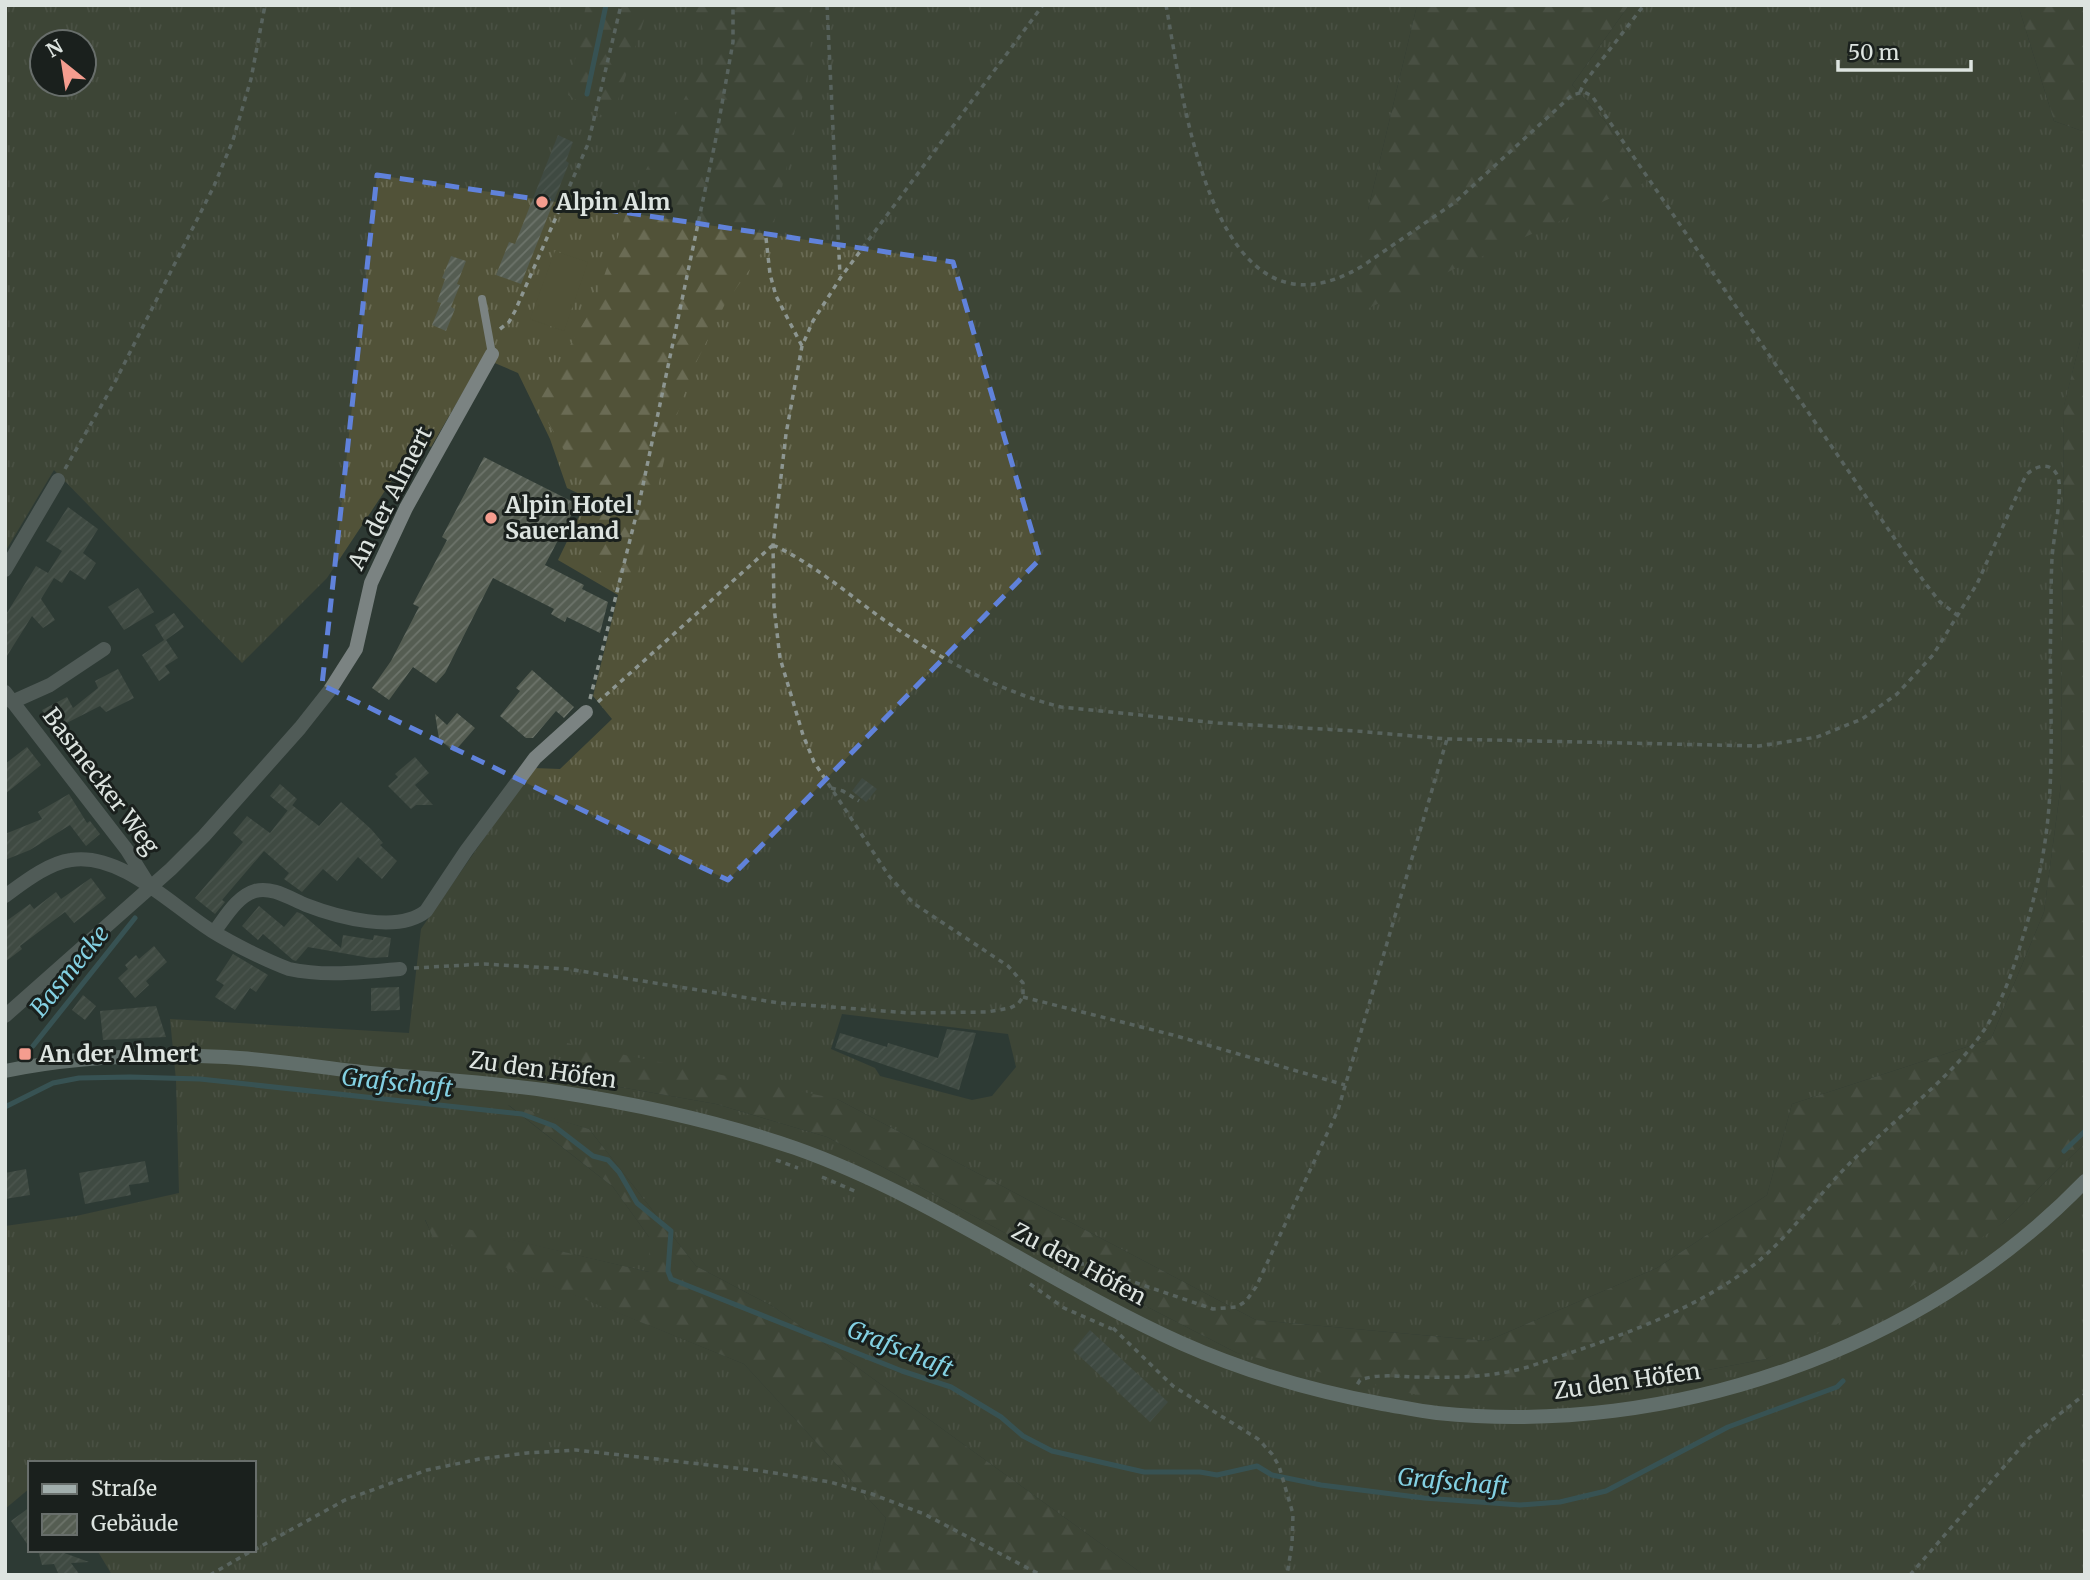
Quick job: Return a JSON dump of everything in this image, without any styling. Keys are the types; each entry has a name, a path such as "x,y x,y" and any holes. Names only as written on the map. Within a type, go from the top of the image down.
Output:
{"street":[{"name":"An der Almert","path":"5,1016 151,889 204,836 300,728 330,690 349,662 360,636 369,591 405,508 492,354"},
{"path":"5,570 58,480"},
{"name":"Basmecker Weg","path":"104,649 50,685 9,697 127,850 151,889"},
{"path":"214,932 244,896 259,890 278,893 321,910 352,918 389,923 404,922 419,916 426,911 466,851 535,758 586,712"},
{"path":"5,896 38,874 69,860 100,861 113,865 214,932 277,965 302,972 354,973 400,969"},
{"name":"Zu den Höfen","path":"5,1071 51,1063 111,1058 231,1058 554,1091 652,1109 798,1149 935,1212 1119,1313 1234,1365 1350,1398 1434,1413 1553,1416 1600,1413 1734,1387 1801,1365 1890,1325 1972,1276 2022,1238 2085,1181"}],"lane":[{"path":"482,299 492,354"}],"path":[{"path":"58,480 128,358 214,186 233,140 251,79 265,5"},
{"path":"490,338 509,322 515,311 588,144 621,5"},
{"path":"586,712 639,504 712,156 733,42 733,5"},
{"path":"827,5 841,277"},
{"path":"400,969 484,964 536,967 779,1003 909,1013 999,1011 1018,1004 1023,997 1023,984 1008,966 913,903 889,876 814,762 780,658 774,607 773,545 786,434 802,346 813,321 841,277 1043,5"},
{"path":"1166,5 1187,125 1217,211 1247,259 1268,276 1286,283 1312,285 1352,273 1454,203 1572,95 1587,93 1595,99 1925,583 1940,602 1957,615"},
{"path":"1580,92 1584,83 1644,5"},
{"path":"766,238 770,274 776,296 802,346"},
{"path":"773,545 796,555 885,621 934,653 1036,701 1085,711 1447,739 1759,746 1817,737 1861,719 1896,694 1933,655 1978,584 2026,475 2037,467 2045,466 2051,468 2059,478 2060,493 2052,559 2050,789 2043,858 2027,925 2009,983 1987,1025 1964,1056 1838,1175 1798,1222 1752,1266 1699,1300 1657,1321 1522,1368 1476,1375 1374,1375 1360,1380 1350,1398"},
{"path":"586,712 773,545"},
{"path":"1059,1280 1074,1266 1092,1264 1122,1278 1213,1309 1237,1307 1246,1301 1256,1287 1338,1110 1447,739"},
{"path":"831,788 859,801"},
{"path":"1023,997 1173,1035 1346,1085"},
{"path":"769,1158 809,1172"},
{"path":"821,1177 868,1197"},
{"path":"1024,1279 1064,1308 1113,1329 1173,1386 1258,1439 1272,1454 1279,1466 1294,1521 1287,1575"},
{"path":"1113,1329 1119,1313"},
{"path":"1910,1575 2028,1439 2085,1394"},
{"path":"256,1548 345,1500 427,1470 480,1459 576,1450 762,1471 830,1482 872,1494 924,1514 1041,1575"},
{"path":"210,1575 250,1552"}],"highlighted area":[{"path":"377,175 953,262 1040,559 728,880 322,685"}],"green space":[{"path":"5,5 1417,5 1368,210 1645,181 1605,121 1572,85 1629,5 2018,5 2054,121 2085,132 2085,322 2064,406 2061,784 2044,912 1991,1039 1792,1104 1767,1195 1657,1268 1487,1341 1256,1320 837,1099 563,1077 716,1104 827,1137 1029,1246 1237,1353 1570,1396 1766,1359 2003,1223 2085,1143 2085,1575 1144,1575 774,1307 696,1266 589,1129 508,1105 613,1187 649,1237 649,1272 425,1220 433,1237 744,1364 886,1518 872,1575 112,1575 98,1552 256,1552 256,1461 28,1461 28,1490 5,1509 5,1226 76,1216 179,1193 176,1080 170,1019 409,1033 421,929 533,768 560,769 612,719 593,696 618,595 558,560 588,498 567,488 550,439 518,373 483,358 431,447 418,441 327,578 242,663 54,470 5,552","holes":["842,1014 1008,1034 1016,1067 992,1096 972,1100 880,1076 875,1068 831,1049"]},
{"path":"586,5 649,5 611,121 568,95"},
{"path":"679,5 809,5 811,59 770,241 725,304 693,369 670,435 634,591 601,572 579,541 594,511 596,493 575,469 536,402 593,307 634,192 711,49 695,9"},
{"path":"1417,5 1629,5 1572,85 1605,121 1646,182 1351,316 1368,210"},
{"path":"2018,5 2085,5 2085,132 2054,121"},
{"path":"555,251 588,262 564,331 530,319"},
{"path":"2085,322 2085,1143 2003,1223 1906,1290 1766,1359 1570,1396 1435,1399 1237,1353 1029,1246 827,1137 716,1104 563,1077 567,1043 837,1099 1256,1320 1487,1341 1657,1268 1767,1195 1792,1104 1991,1039 2044,912 2061,784 2064,405"},
{"path":"506,1103 589,1129 696,1266 774,1307 1144,1575 872,1575 886,1518 744,1364 433,1238 425,1219 649,1272 649,1237 613,1187"}],"building":[{"name":"Alpin Alm","path":"558,135 573,142 566,161 569,163 521,284 496,275 509,242 515,244"},
{"path":"451,256 466,261 451,307 455,309 446,331 432,325 441,303 437,302 445,279 442,278"},
{"path":"484,457 577,504 545,565 584,585 582,589 608,602 600,633 567,617 565,622 551,614 554,609 493,578 445,673 436,683 413,667 389,700 372,688 391,661 419,607 413,604 447,540 442,537"},
{"path":"68,507 98,529 83,553 96,563 85,580 70,570 62,583 54,578 41,599 55,620 43,628 32,616 5,659 5,616 36,566 48,573 62,551 46,541"},
{"path":"138,588 154,612 124,630 108,607"},
{"path":"174,613 184,627 166,640 178,658 165,666 170,673 159,681 142,655 164,640 155,625"},
{"path":"118,669 134,698 106,712 100,706 53,730 42,710 67,697 73,708 98,688 95,681"},
{"path":"532,670 574,707 564,718 556,711 533,738 526,738 500,716 520,691 516,688"},
{"path":"457,713 475,728 454,752 439,739 435,714 447,725"},
{"path":"27,747 41,765 5,794 5,764"},
{"path":"415,757 429,773 415,785 433,805 416,805 411,809 388,786 398,777 395,774"},
{"path":"862,778 877,789 866,802 852,791"},
{"path":"280,784 297,799 288,811 270,796"},
{"path":"69,794 87,823 90,821 100,834 86,846 70,825 30,850 5,860 5,834 42,819 38,812"},
{"path":"341,802 371,829 383,843 380,845 397,861 382,879 358,857 337,881 323,869 302,892 284,879 289,873 264,851 222,900 225,902 215,914 195,898 243,842 233,833 247,816 270,833 292,805 319,826"},
{"path":"91,878 106,898 74,923 65,912 20,946 22,949 5,962 5,922 30,904 34,909 56,892 61,899"},
{"path":"259,906 284,927 297,912 302,914 341,948 343,935 373,940 374,935 391,938 388,957 370,958 308,947 296,961 293,960 263,934 258,940 242,926"},
{"path":"154,946 167,962 146,981 149,985 135,998 118,978 128,969 125,965 136,955 139,959"},
{"path":"233,954 268,975 256,992 250,988 235,1010 215,997 224,985 216,980"},
{"path":"399,987 400,1010 371,1011 371,988"},
{"path":"83,995 96,1006 85,1020 72,1010"},
{"path":"156,1006 166,1037 103,1040 100,1011"},
{"path":"947,1029 976,1033 959,1090 835,1048 840,1033 887,1047 888,1043 938,1058"},
{"path":"145,1161 149,1182 129,1185 131,1195 85,1204 79,1173"},
{"path":"26,1169 30,1195 5,1199 5,1173"},
{"path":"1090,1330 1168,1402 1150,1422 1073,1350"},
{"path":"28,1508 28,1545 11,1521"},
{"path":"39,1552 62,1552 89,1562 71,1563 80,1575 59,1575 54,1564 42,1565"}],"waterway":[{"name":"Basmecke","path":"587,94 606,5"},
{"name":"Basmecke","path":"33,1046 135,918"},
{"name":"Grafschaft","path":"5,1107 53,1083 79,1078 130,1077 200,1079 522,1114 554,1126 593,1156 608,1160 619,1172 637,1203 671,1231 668,1271 671,1279 902,1371 951,1387 1001,1417 1023,1436 1052,1451 1144,1472 1200,1472 1217,1475 1257,1466 1272,1475 1321,1485 1424,1498 1520,1505 1560,1502 1606,1491 1728,1427 1837,1387 1843,1381"},
{"path":"2064,1151 2085,1131"}],"place":[{"name":"Alpin Alm","path":"542,202"},
{"name":"Alpin Hotel Sauerland","path":"491,518"},
{"name":"An der Almert","path":"25,1054"}]}
